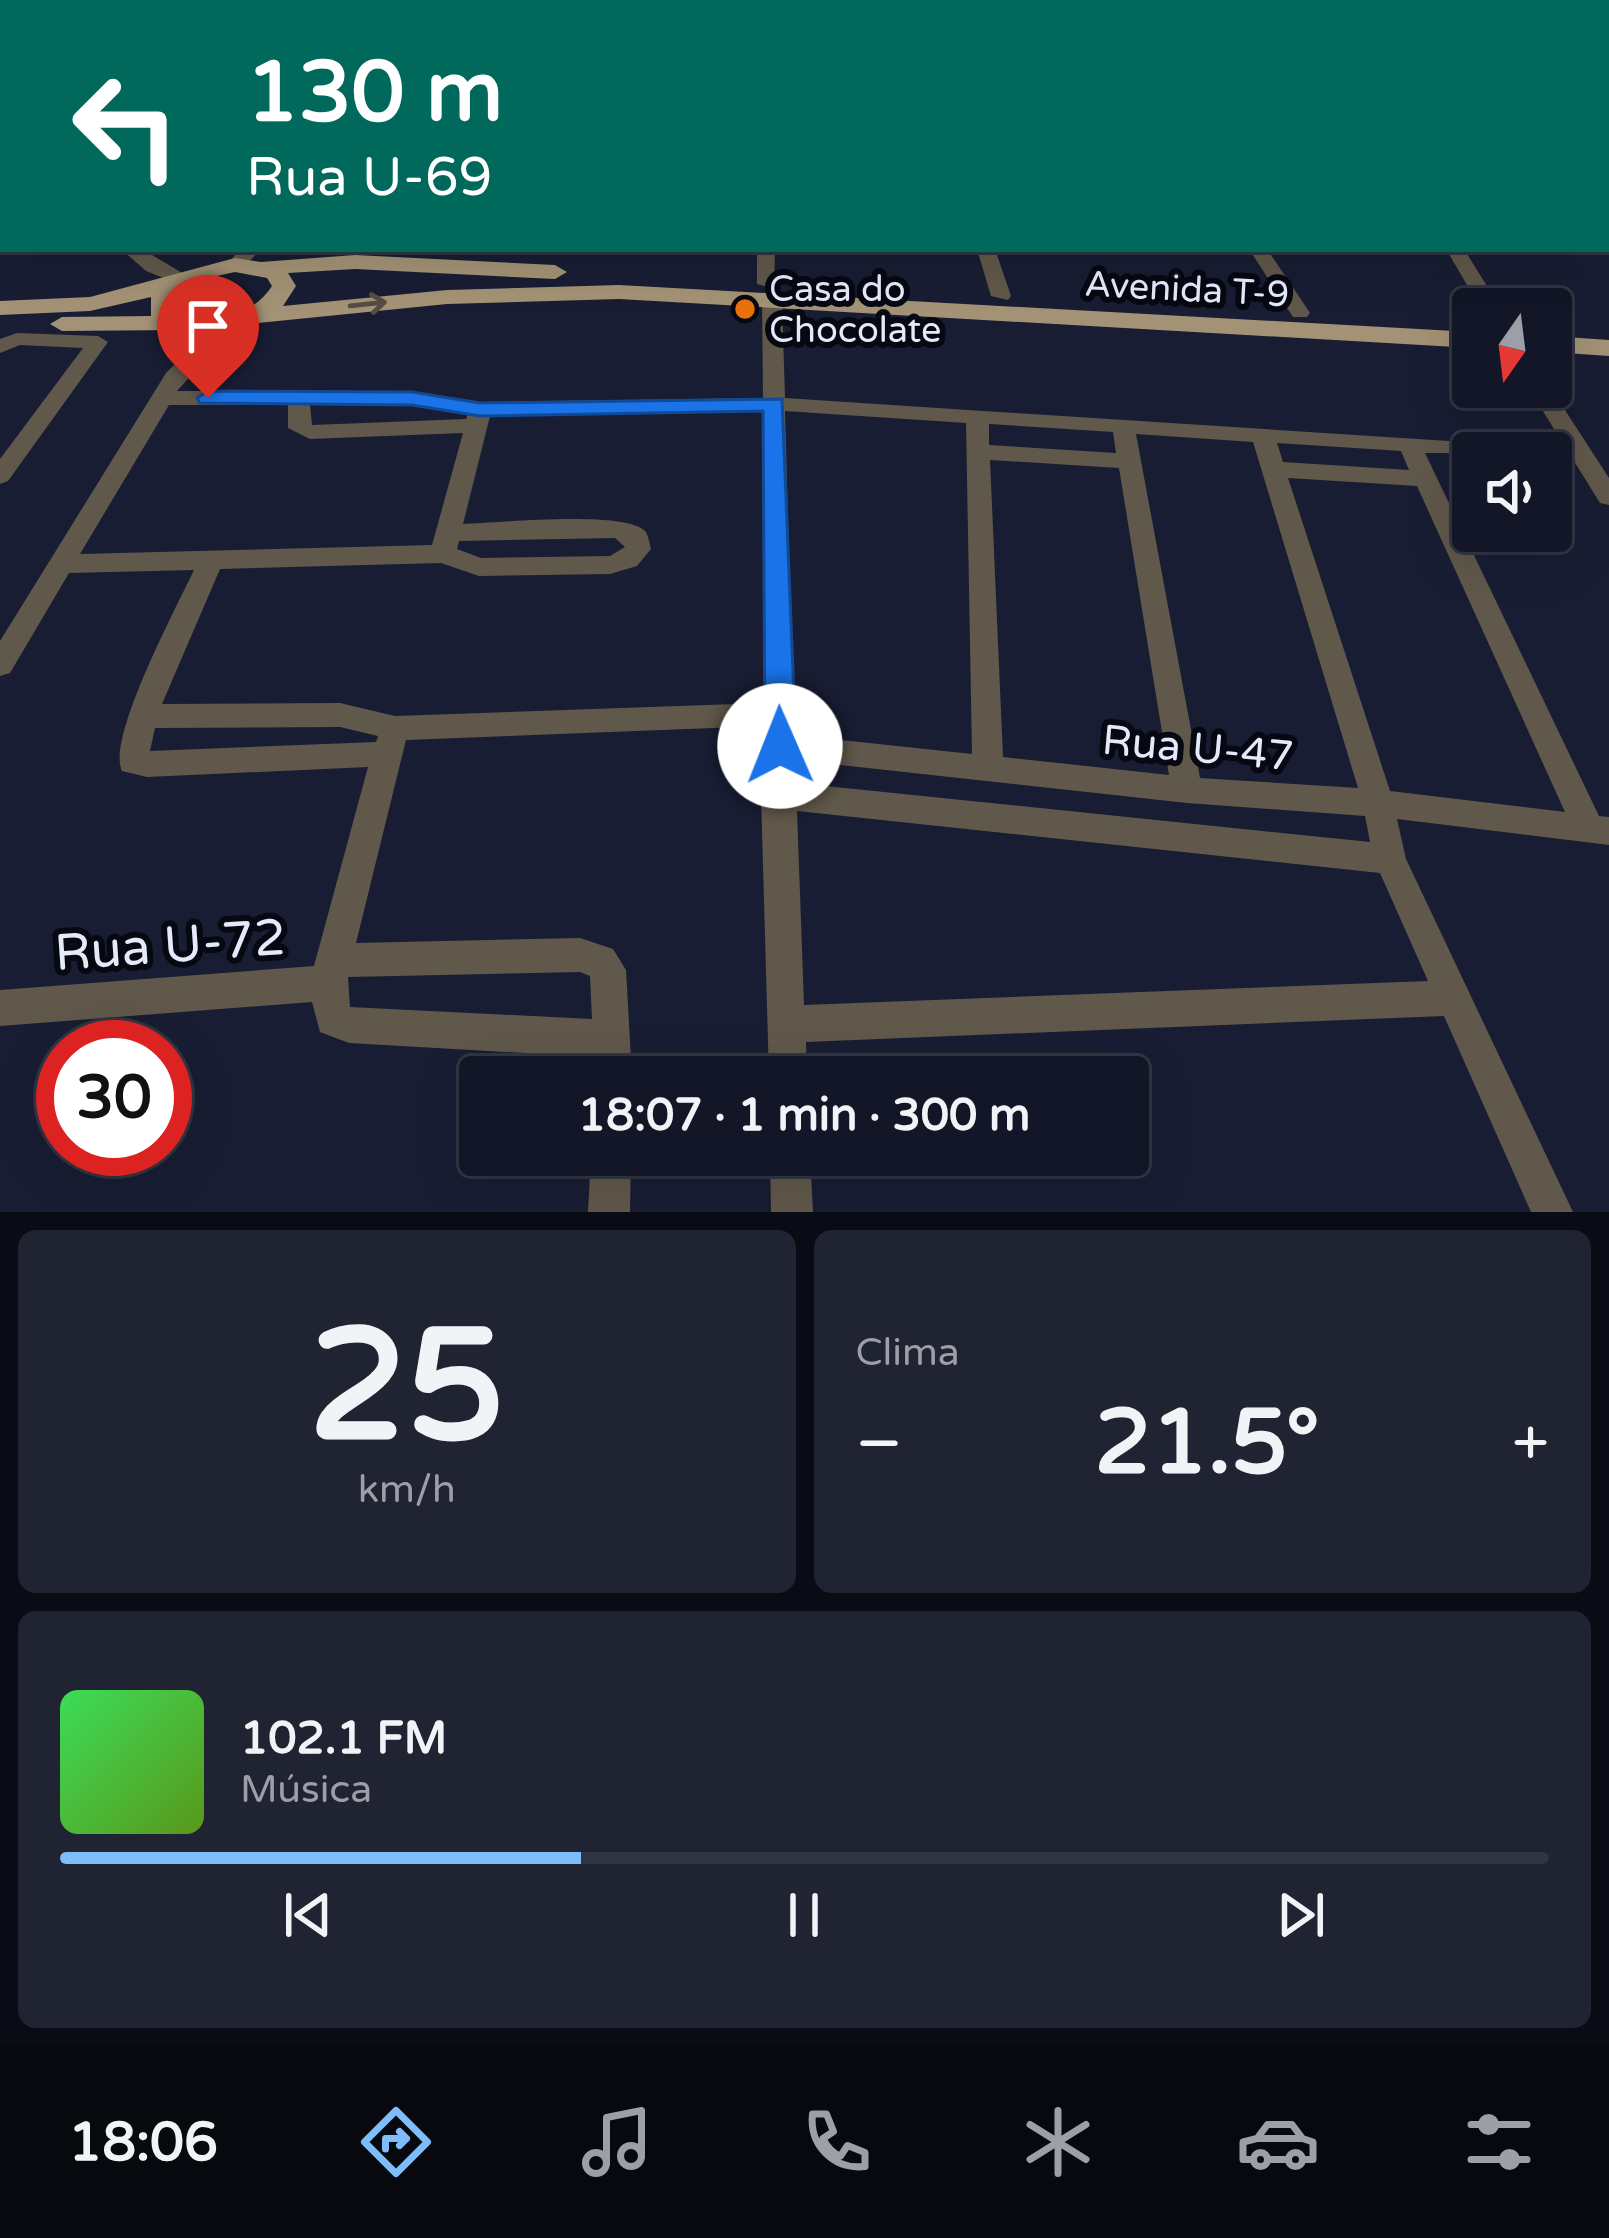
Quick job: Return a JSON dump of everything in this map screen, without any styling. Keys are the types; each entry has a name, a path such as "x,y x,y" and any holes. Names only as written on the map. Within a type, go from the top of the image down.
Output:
{"main road":[{"name":"Avenida T-9","path":"181,282 255,260 355,262 388,256 770,292 1452,339"},
{"path":"247,317 388,256"},
{"path":"247,317 284,286 282,278 255,260"},
{"path":"0,308 77,305 181,282"},
{"path":"181,282 160,305 166,318 183,324"},
{"name":"Avenida T-9","path":"183,324 515,293 619,292 1001,296 1452,321"},
{"path":"0,323 183,324"},
{"path":"1572,328 1609,330"},
{"path":"1572,345 1609,348"}],"street":[{"path":"134,252 181,282"},
{"path":"766,252 774,404 777,795 787,1056"},
{"path":"987,252 1001,296"},
{"path":"1260,252 1300,313"},
{"path":"1457,252 1478,288"},
{"path":"0,665 177,373 247,317"},
{"path":"177,373 183,324"},
{"path":"0,347 17,339 98,342 0,476"},
{"path":"162,398 412,398 478,418"},
{"path":"299,398 296,420 299,428 310,432 478,418 774,404 1452,447"},
{"path":"1556,408 1596,456 1609,497"},
{"path":"977,417 988,770"},
{"path":"447,543 478,418"},
{"path":"1123,426 1187,790"},
{"path":"1263,435 1378,803 1390,859 1552,1212"},
{"path":"1409,444 1599,830"},
{"path":"978,452 1128,461"},
{"path":"1273,469 1425,478"},
{"path":"61,565 211,560 618,529 635,536 638,549 628,560 610,565 479,567 447,543"},
{"path":"211,560 142,716 133,762 391,741"},
{"path":"142,716 340,715 391,741"},
{"name":"Rua U-47","path":"391,741 780,730 988,770 1378,803 1599,830"},
{"path":"331,971 391,741"},
{"path":"777,795 1390,859"},
{"name":"Rua U-72","path":"0,1008 331,971 580,955 600,961 608,970 614,1056"},
{"name":"Rua U-72","path":"331,971 333,1019 349,1025 598,1056"},
{"path":"786,1024 1451,998"},
{"path":"609,1212 610,1176"},
{"path":"791,1176 792,1212"}],"place":[{"name":"Casa do Chocolate","path":"745,309"}],"route":[{"path":"208,398 412,398 480,410 774,404 780,746"}]}
